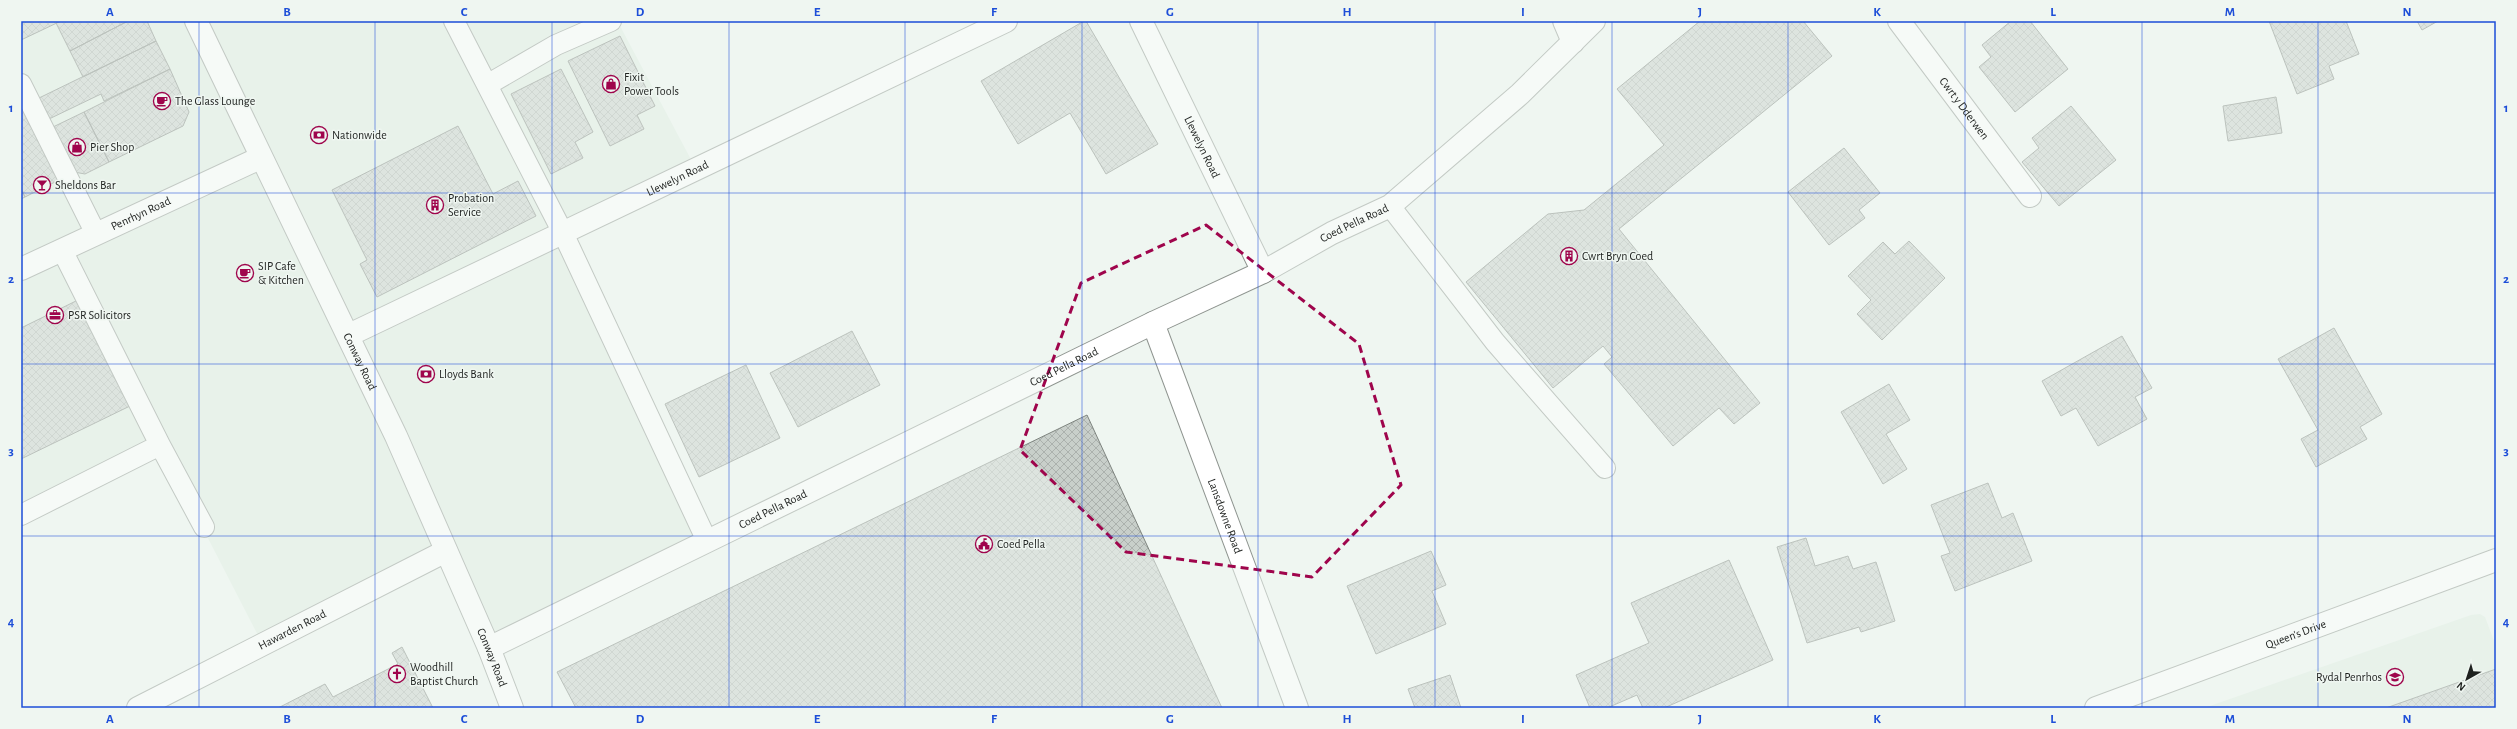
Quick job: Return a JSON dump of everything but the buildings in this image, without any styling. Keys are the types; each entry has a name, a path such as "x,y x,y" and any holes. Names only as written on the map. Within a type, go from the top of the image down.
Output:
{"street":[{"name":"Conway Road","path":"196,21 260,158 349,335 489,648 512,708"},
{"name":"Llewelyn Road","path":"349,335 1006,21"},
{"name":"Llewelyn Road","path":"1141,21 1263,272"},
{"path":"1564,21 1573,42"},
{"name":"Coed Pella Road","path":"489,648 1153,323 1263,272 1332,233 1390,206 1520,94 1594,21"},
{"name":"Cwrt y Dderwen","path":"1899,21 2030,196"},
{"name":"Penrhyn Road","path":"21,269 260,158"},
{"name":"Lansdowne Road","path":"1153,323 1297,708"},
{"name":"Hawarden Road","path":"138,708 446,551"},
{"name":"Queen's Drive","path":"2096,708 2496,560"}],"lane":[{"path":"454,21 564,233 707,541"},
{"path":"487,85 556,45 611,21"},
{"path":"21,84 96,234"},
{"path":"1390,206 1495,342 1605,468"},
{"path":"62,250 160,445 204,527"},
{"path":"21,515 160,445"}],"highlighted area":[{"path":"1206,225 1359,344 1401,485 1312,577 1126,552 1020,450 1081,283"}],"shaded area":[{"path":"21,21 622,21 619,24 696,169 564,233 707,541 489,648 446,552 263,645 160,445 21,515"},
{"name":"Rydal Penrhos","path":"2480,614 2485,617 2496,646 2496,708 2204,708 2471,615"}],"place":[{"name":"Fixit Power Tools","path":"611,84"},
{"name":"The Glass Lounge","path":"162,101"},
{"name":"Nationwide","path":"319,135"},
{"name":"Pier Shop","path":"77,147"},
{"name":"Sheldons Bar","path":"42,185"},
{"name":"Probation Service","path":"435,205"},
{"name":"Cwrt Bryn Coed","path":"1569,256"},
{"name":"SIP Cafe & Kitchen","path":"245,273"},
{"name":"PSR Solicitors","path":"55,315"},
{"name":"Lloyds Bank","path":"426,374"},
{"name":"Coed Pella","path":"984,544"},
{"name":"Woodhill Baptist Church","path":"397,674"},
{"name":"Rydal Penrhos","path":"2395,677"}]}
